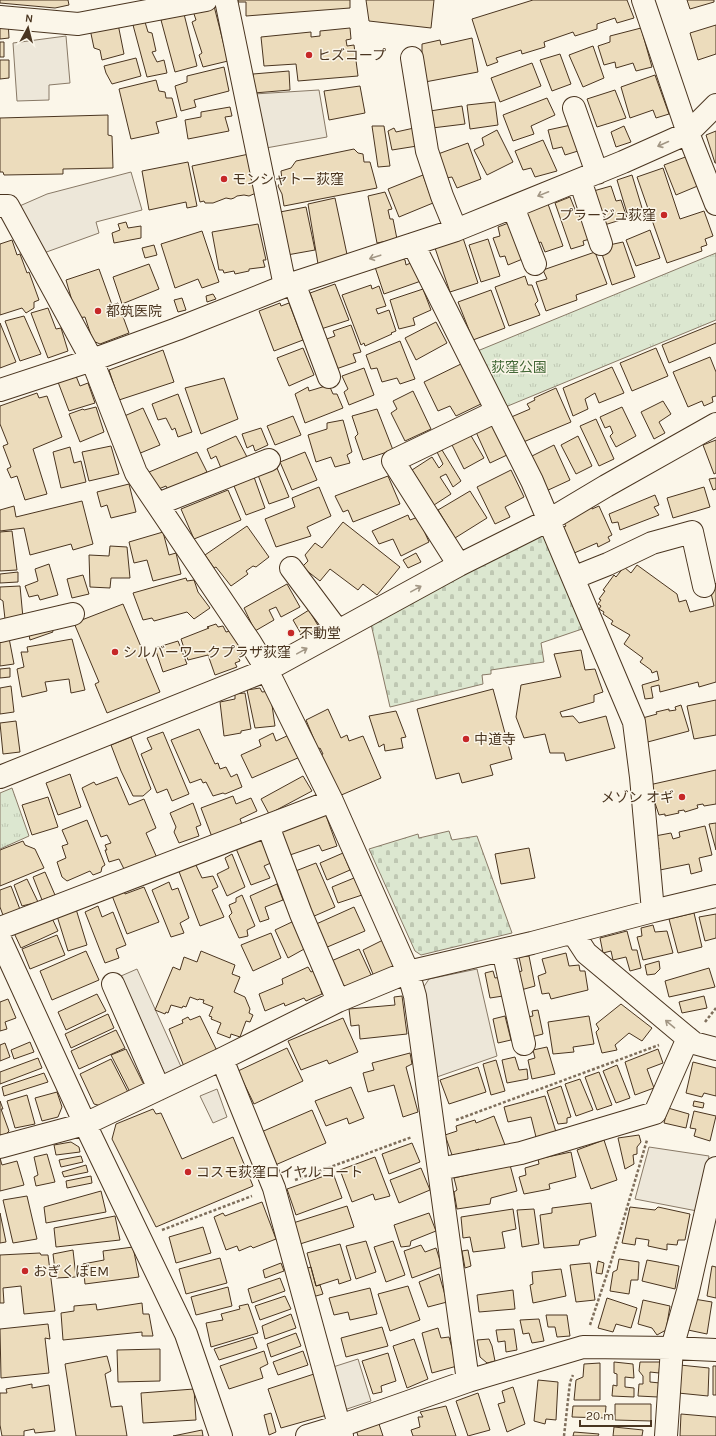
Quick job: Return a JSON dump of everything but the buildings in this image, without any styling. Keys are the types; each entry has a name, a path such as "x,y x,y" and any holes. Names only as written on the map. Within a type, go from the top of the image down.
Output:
{"street":[{"path":"0,17 78,24 206,0"},
{"path":"226,0 290,284 329,377"},
{"path":"642,0 688,133 716,204"},
{"path":"412,58 427,151 442,196 456,230"},
{"path":"0,390 92,360 177,329 290,284 456,230 688,133 716,104"},
{"path":"574,108 601,244"},
{"path":"0,206 8,206 92,360 136,473 250,642 267,670 332,801 408,972 415,996 468,1381"},
{"path":"513,207 534,264"},
{"path":"412,244 532,481 634,722 641,777 653,911"},
{"path":"458,565 393,461 497,411"},
{"path":"0,777 267,670 458,565 549,520 716,424"},
{"path":"158,504 270,460"},
{"path":"573,578 608,564 652,543 692,532 704,586"},
{"path":"291,568 338,631"},
{"path":"0,631 73,614"},
{"path":"0,928 332,801"},
{"path":"268,826 338,1001"},
{"path":"0,1147 85,1124 222,1060 338,1001 408,972 573,933 653,911 716,896"},
{"path":"573,933 586,953 686,1037 694,1043 716,1050"},
{"path":"0,939 85,1124 186,1334 220,1436"},
{"path":"503,950 524,1044"},
{"path":"113,984 160,1089"},
{"path":"439,1169 521,1153 655,1113 686,1037"},
{"path":"222,1060 274,1188 341,1431"},
{"path":"666,1436 672,1348 688,1291 716,1168"},
{"path":"307,1436 341,1431 468,1381 583,1347 716,1350"}],"path":[{"path":"433,1128 686,1037"},
{"path":"564,1436 570,1382 611,1262 655,1113"}],"green space":[{"name":"荻窪公園","path":"716,253 716,320 503,408 475,352"},
{"path":"537,532 548,536 585,628 541,643 544,662 491,670 491,674 482,675 483,684 390,707 371,624"},
{"path":"12,788 29,836 0,849 0,793"},
{"path":"449,831 452,840 477,836 512,933 421,955 415,951 369,849 418,834 419,838"}],"shaded area":[{"path":"66,36 70,83 49,85 49,100 17,101 13,43"},
{"path":"319,90 327,137 266,148 254,94"},
{"path":"131,172 142,210 96,222 99,233 41,254 15,208 47,194"},
{"path":"137,969 183,1071 167,1079 121,976"},
{"path":"477,969 497,1056 434,1078 421,991 429,979"},
{"path":"217,1089 227,1117 213,1123 200,1096"},
{"path":"649,1147 709,1156 697,1211 635,1199"},
{"path":"358,1359 371,1401 344,1410 333,1367"}],"place":[{"name":"ヒズコープ","path":"309,55"},
{"name":"モンシャトー荻窪","path":"224,179"},
{"name":"プラージュ荻窪","path":"664,215"},
{"name":"都筑医院","path":"98,311"},
{"name":"不動堂","path":"291,633"},
{"name":"シルバーワークプラザ荻窪","path":"115,652"},
{"name":"中道寺","path":"466,739"},
{"name":"メゾン オギ","path":"682,797"},
{"name":"コスモ荻窪ロイヤルコート","path":"188,1172"},
{"name":"おぎくぼEM","path":"25,1271"}]}
